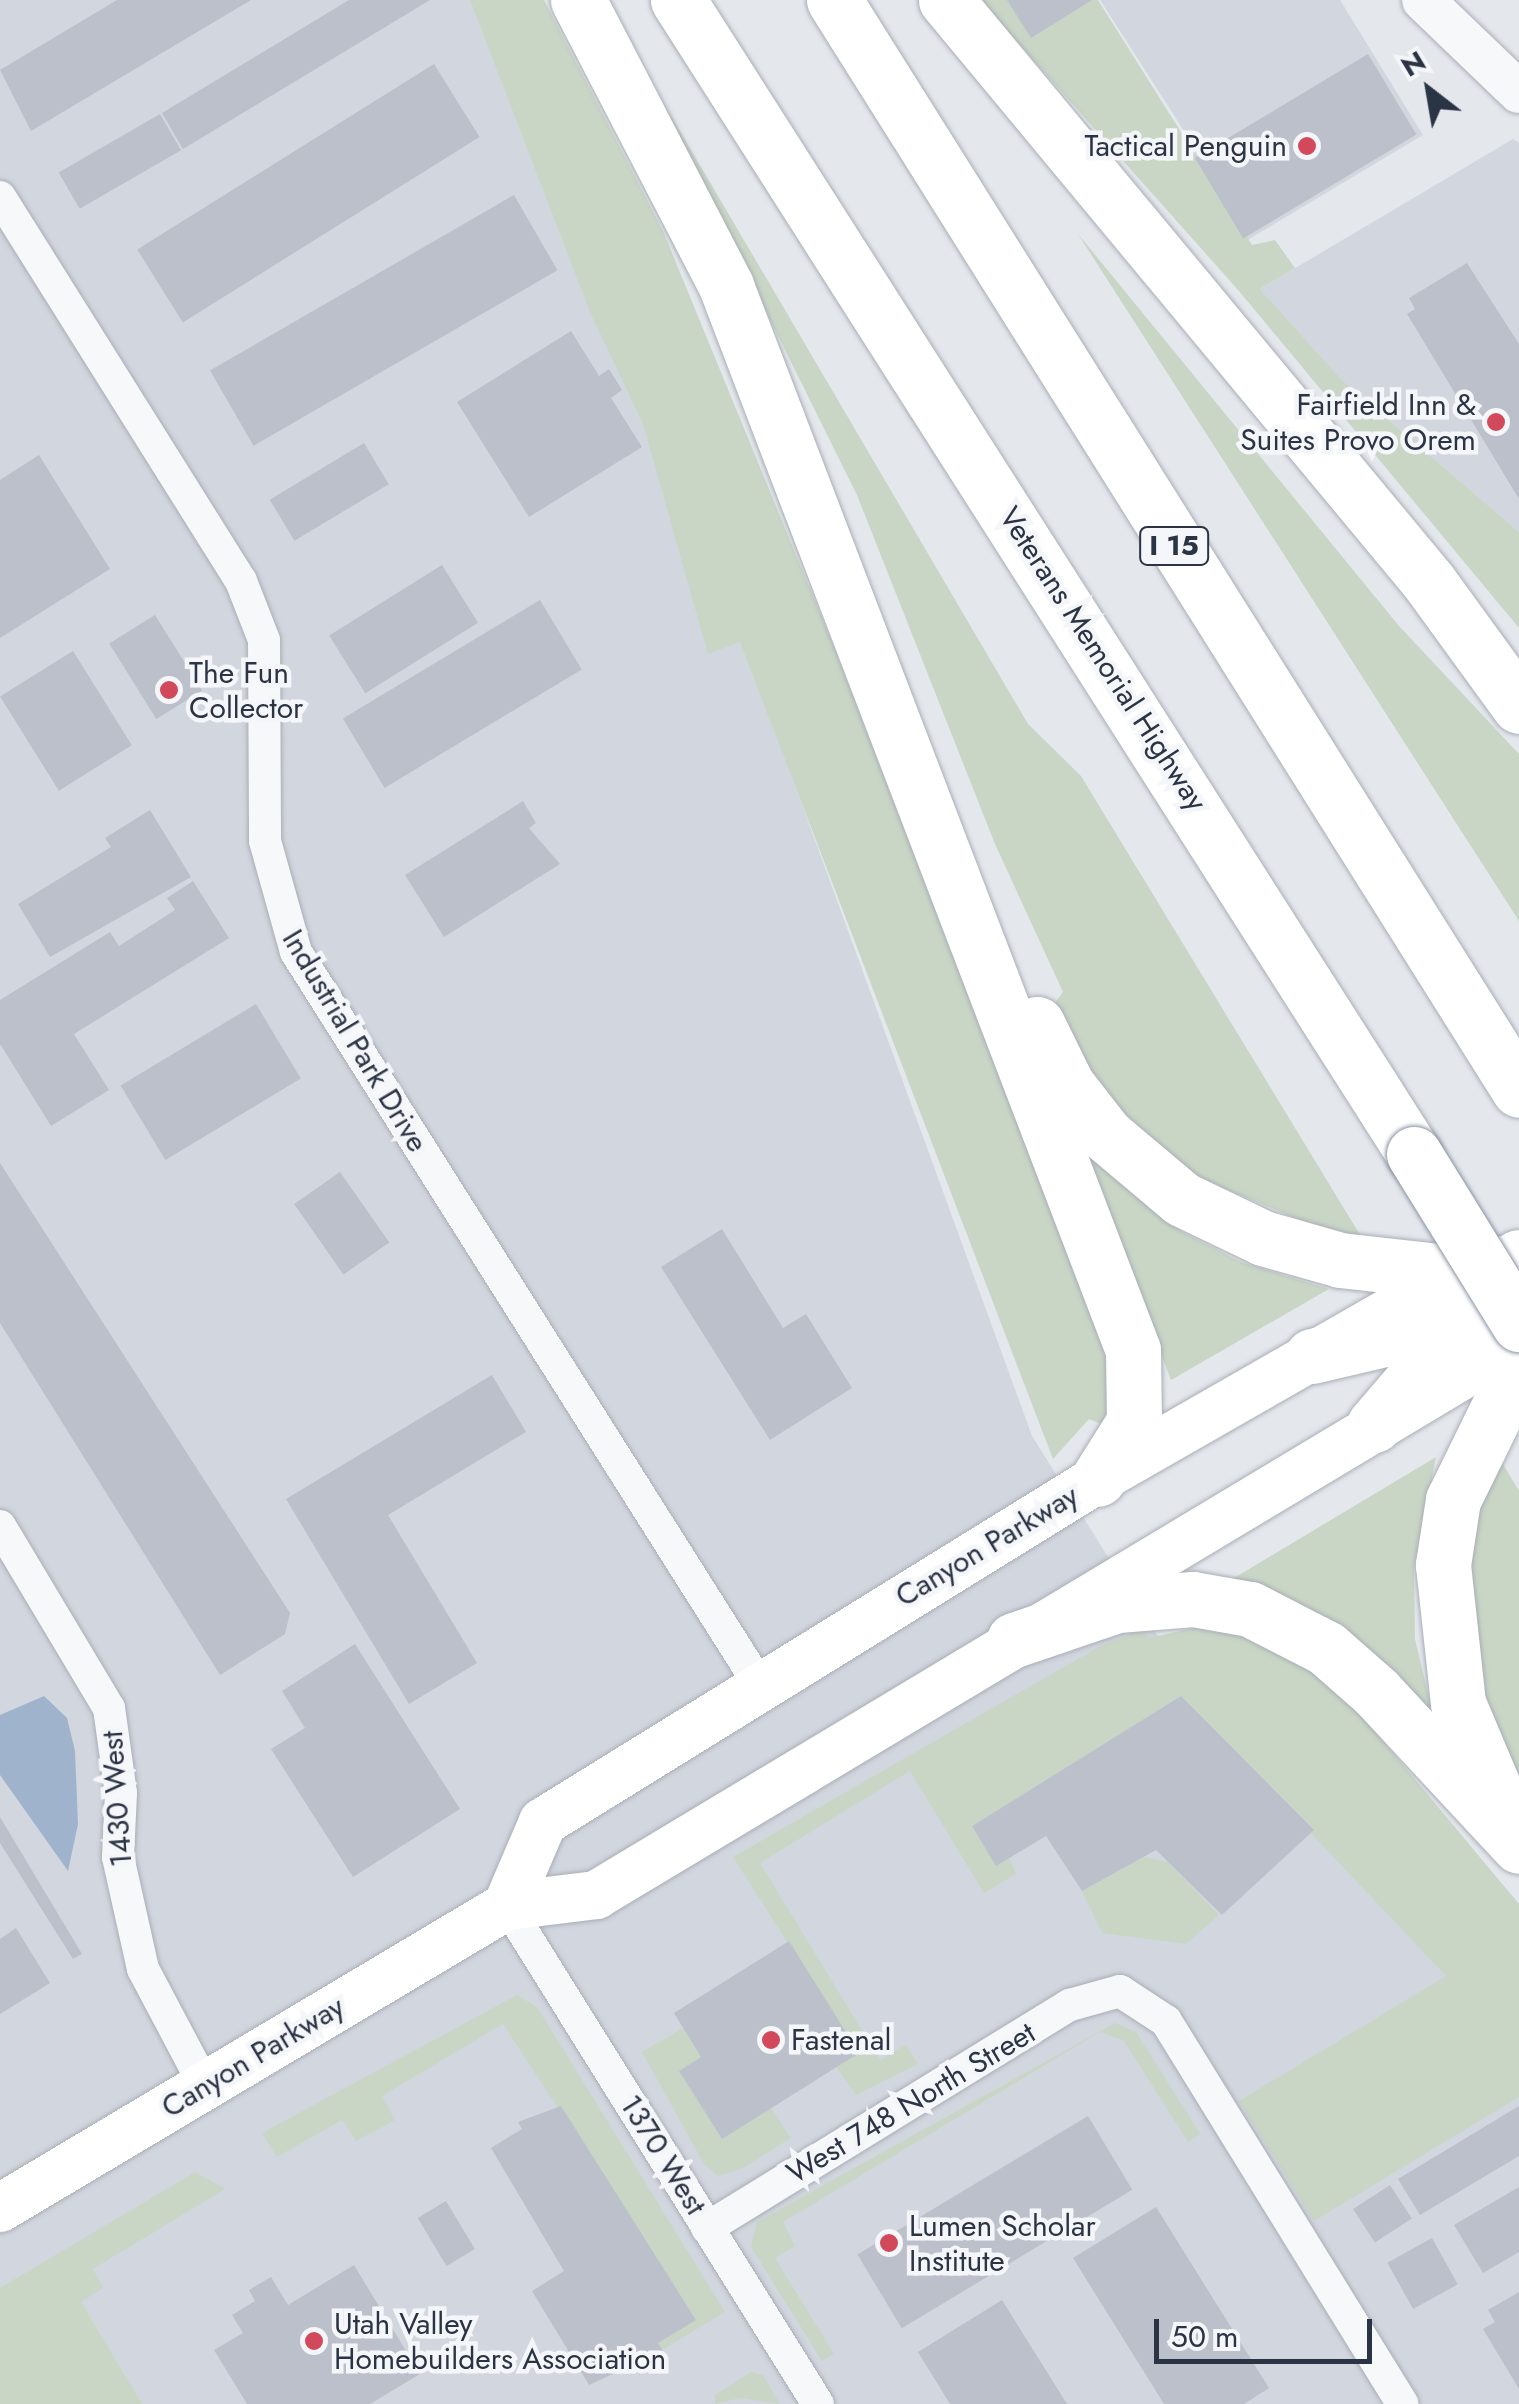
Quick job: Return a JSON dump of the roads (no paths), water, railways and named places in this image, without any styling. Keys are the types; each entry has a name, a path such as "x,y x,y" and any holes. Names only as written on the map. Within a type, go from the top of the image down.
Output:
{"highway":[{"path":"578,0 726,286 925,797 1046,1137 1133,1350 1134,1422 1098,1479"},
{"name":"Veterans Memorial Highway","path":"678,0 1519,1324"},
{"name":"I 15","path":"834,0 1519,1090"},
{"path":"946,0 1429,582 1519,680"},
{"path":"1429,582 1519,706"},
{"path":"925,797 1067,1085 1144,1172 1263,1238 1457,1297"},
{"path":"1312,1356 1457,1297 1518,1264"},
{"path":"1374,1425 1457,1297"},
{"path":"1519,1365 1453,1500 1443,1566 1458,1703 1479,1761 1519,1828"},
{"path":"1014,1640 1117,1605 1192,1599 1267,1616 1326,1648 1376,1692 1519,1846"}],"main road":[{"name":"Canyon Parkway","path":"0,2208 507,1906 596,1895 1014,1640 1519,1341"},
{"name":"Canyon Parkway","path":"507,1906 543,1822 759,1684 1098,1479 1312,1356"}],"street":[{"path":"1422,0 1519,92"},
{"name":"Industrial Park Drive","path":"0,197 241,581 264,640 265,841 296,952 759,1684"},
{"name":"1430 West","path":"0,1526 109,1708 121,1793 118,1857 143,1969 205,2086"},
{"name":"1370 West","path":"507,1906 818,2404"},
{"name":"West 748 North Street","path":"708,2228 1070,2005 1120,1991 1166,2021 1403,2404"}],"water":[{"path":"44,1696 67,1718 75,1751 78,1824 68,1871 0,1775 0,1715"}],"place":[{"name":"Tactical Penguin","path":"1307,146"},
{"name":"Fairfield Inn & Suites Provo Orem","path":"1496,422"},
{"name":"The Fun Collector","path":"169,690"},
{"name":"Fastenal","path":"771,2040"},
{"name":"Lumen Scholar Institute","path":"889,2243"},
{"name":"Utah Valley Homebuilders Association","path":"314,2341"}]}
